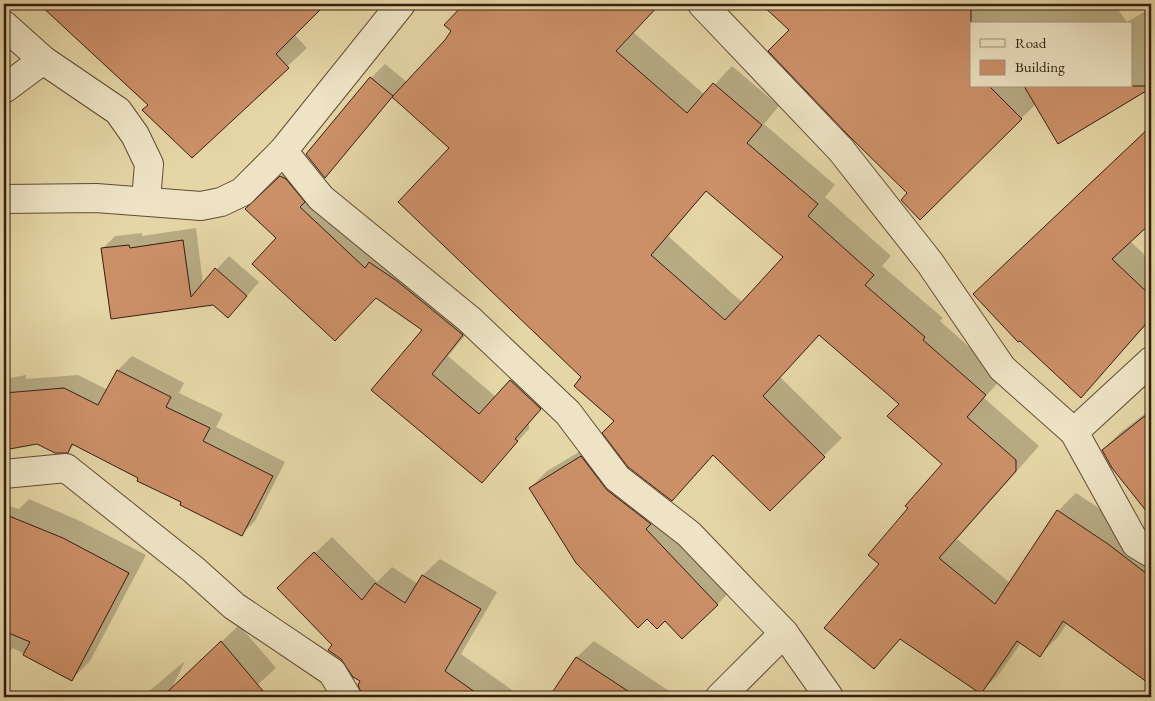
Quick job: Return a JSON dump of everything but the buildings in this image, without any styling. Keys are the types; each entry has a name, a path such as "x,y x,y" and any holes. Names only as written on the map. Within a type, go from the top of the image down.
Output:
{"street":[{"path":"4,199 96,198 146,200 201,206 221,202 242,192 283,152 401,4"},
{"path":"702,4 841,150 930,263 1002,368 1074,432 1136,544 1151,553"},
{"path":"4,25 43,60 118,111 135,135 149,164 146,200"},
{"path":"4,89 43,60"},
{"path":"283,152 321,198 469,320 568,413 618,478 689,534 784,633 829,697"},
{"path":"1074,432 1151,362"},
{"path":"4,474 66,468 194,570 234,606 332,672 347,697"},
{"path":"720,697 784,633"}]}
